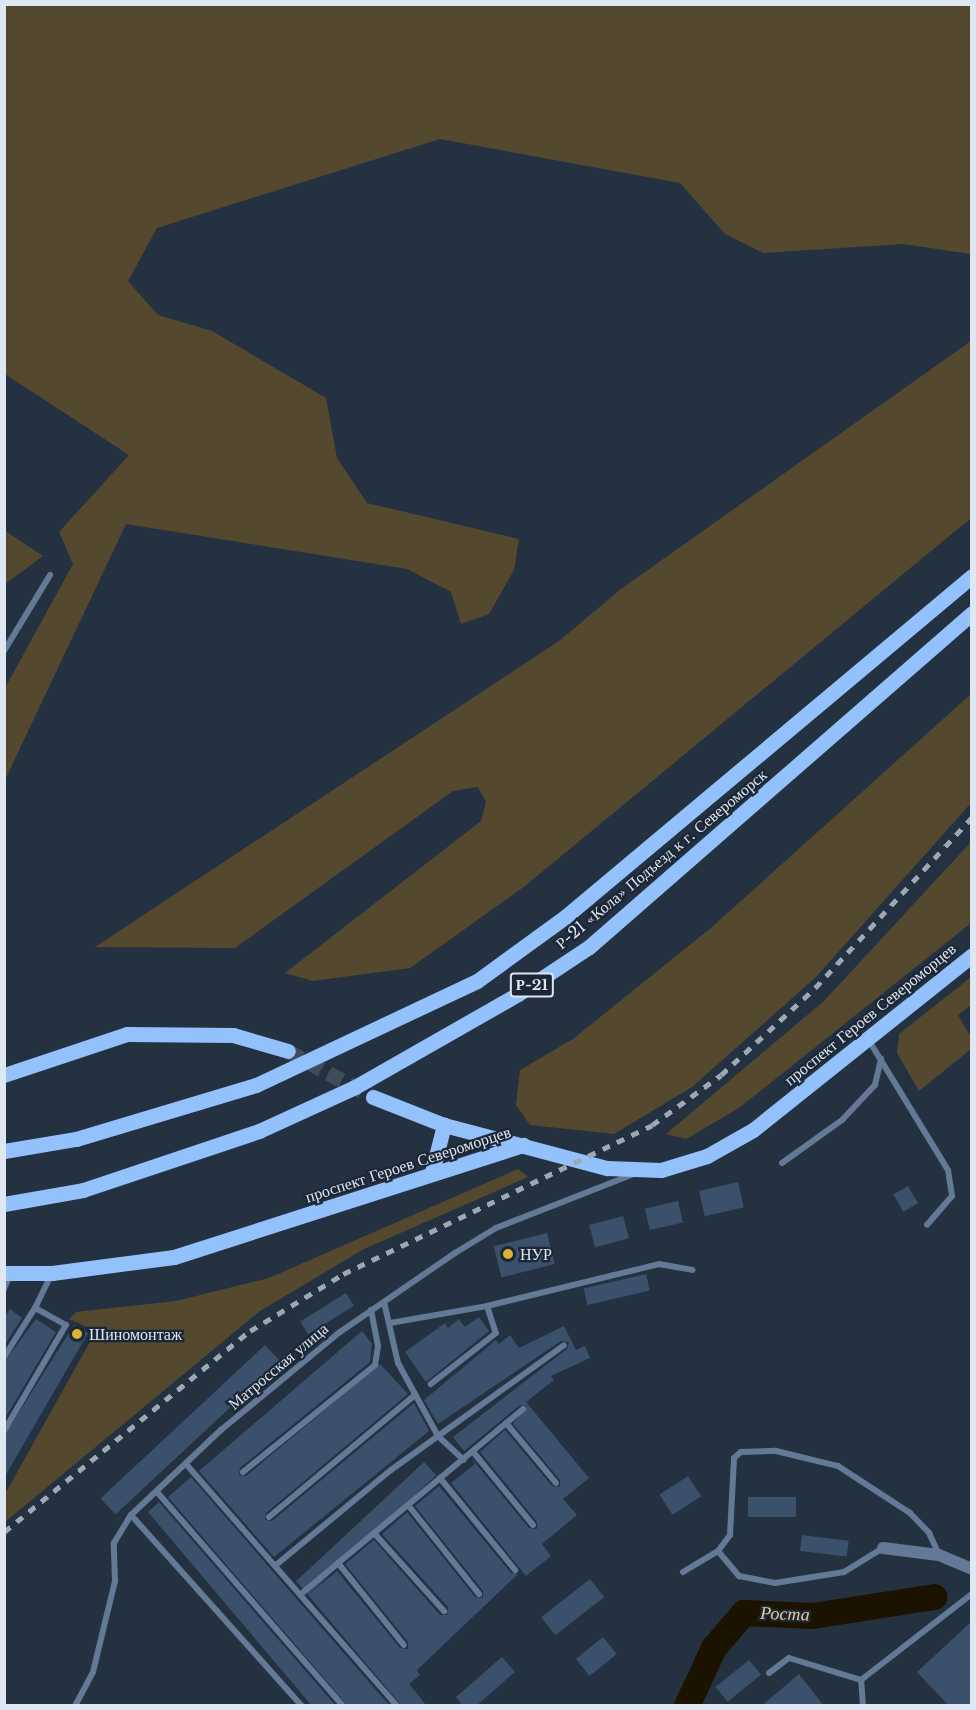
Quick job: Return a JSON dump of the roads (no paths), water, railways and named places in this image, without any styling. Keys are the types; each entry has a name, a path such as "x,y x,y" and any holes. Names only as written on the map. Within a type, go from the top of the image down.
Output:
{"main road":[{"name":"Р-21 «Кола» Подъезд к г. Североморск","path":"4,1151 76,1139 255,1085 477,981 566,917 972,576"},
{"name":"Р-21 «Кола» Подъезд к г. Североморск","path":"4,1204 83,1190 259,1131 355,1087 518,994 589,948 972,613"},
{"name":"проспект Героев Североморцев","path":"8,1273 52,1273 217,1246 432,1172 525,1144 640,1172 707,1155 753,1130 972,955"},
{"path":"4,1075 127,1034 233,1035 288,1051"},
{"path":"373,1097 444,1125 525,1144"},
{"path":"432,1172 444,1125"}],"street":[{"path":"883,1548 939,1555 972,1569"}],"lane":[{"path":"4,651 50,575"},
{"path":"868,1039 948,1170 952,1196 927,1225"},
{"path":"782,1163 850,1111 875,1085 881,1059"},
{"name":"Матросская улица","path":"75,1706 93,1672 112,1592 114,1543 131,1515 186,1464 384,1302 496,1228 640,1172"},
{"path":"390,1323 487,1306 659,1264 692,1270"},
{"path":"4,1289 8,1273"},
{"path":"4,1357 52,1273"},
{"path":"384,1302 398,1363 438,1436 464,1460"},
{"path":"431,1384 496,1334 487,1306"},
{"path":"4,1431 66,1325 34,1308"},
{"path":"243,1472 375,1365 378,1346 371,1311"},
{"path":"276,1565 438,1436 564,1345"},
{"path":"269,1517 415,1395"},
{"path":"301,1594 440,1478 474,1453 523,1408"},
{"path":"506,1423 556,1483"},
{"path":"683,1572 718,1551 730,1535 734,1458 741,1452 776,1451 838,1466 889,1494 929,1533 939,1555"},
{"path":"474,1453 533,1525"},
{"path":"186,1464 397,1706"},
{"path":"440,1478 515,1570"},
{"path":"157,1492 343,1706"},
{"path":"408,1505 479,1594"},
{"path":"131,1515 302,1706"},
{"path":"374,1533 444,1611"},
{"path":"718,1551 739,1576 775,1582 844,1572 883,1548"},
{"path":"338,1563 404,1645"},
{"path":"861,1680 972,1594"},
{"path":"769,1673 789,1658 861,1680"},
{"path":"861,1680 863,1706"}],"waterway":[{"name":"Роста","path":"687,1706 714,1648 744,1613 813,1616 935,1597"}],"tunnel":[{"path":"288,1051 373,1097"}],"railway":[{"path":"4,1532 250,1331 343,1274 652,1125 721,1075 815,988 972,817"}],"place":[{"name":"НУР","path":"508,1254"},
{"name":"Шиномонтаж","path":"77,1334"}]}
